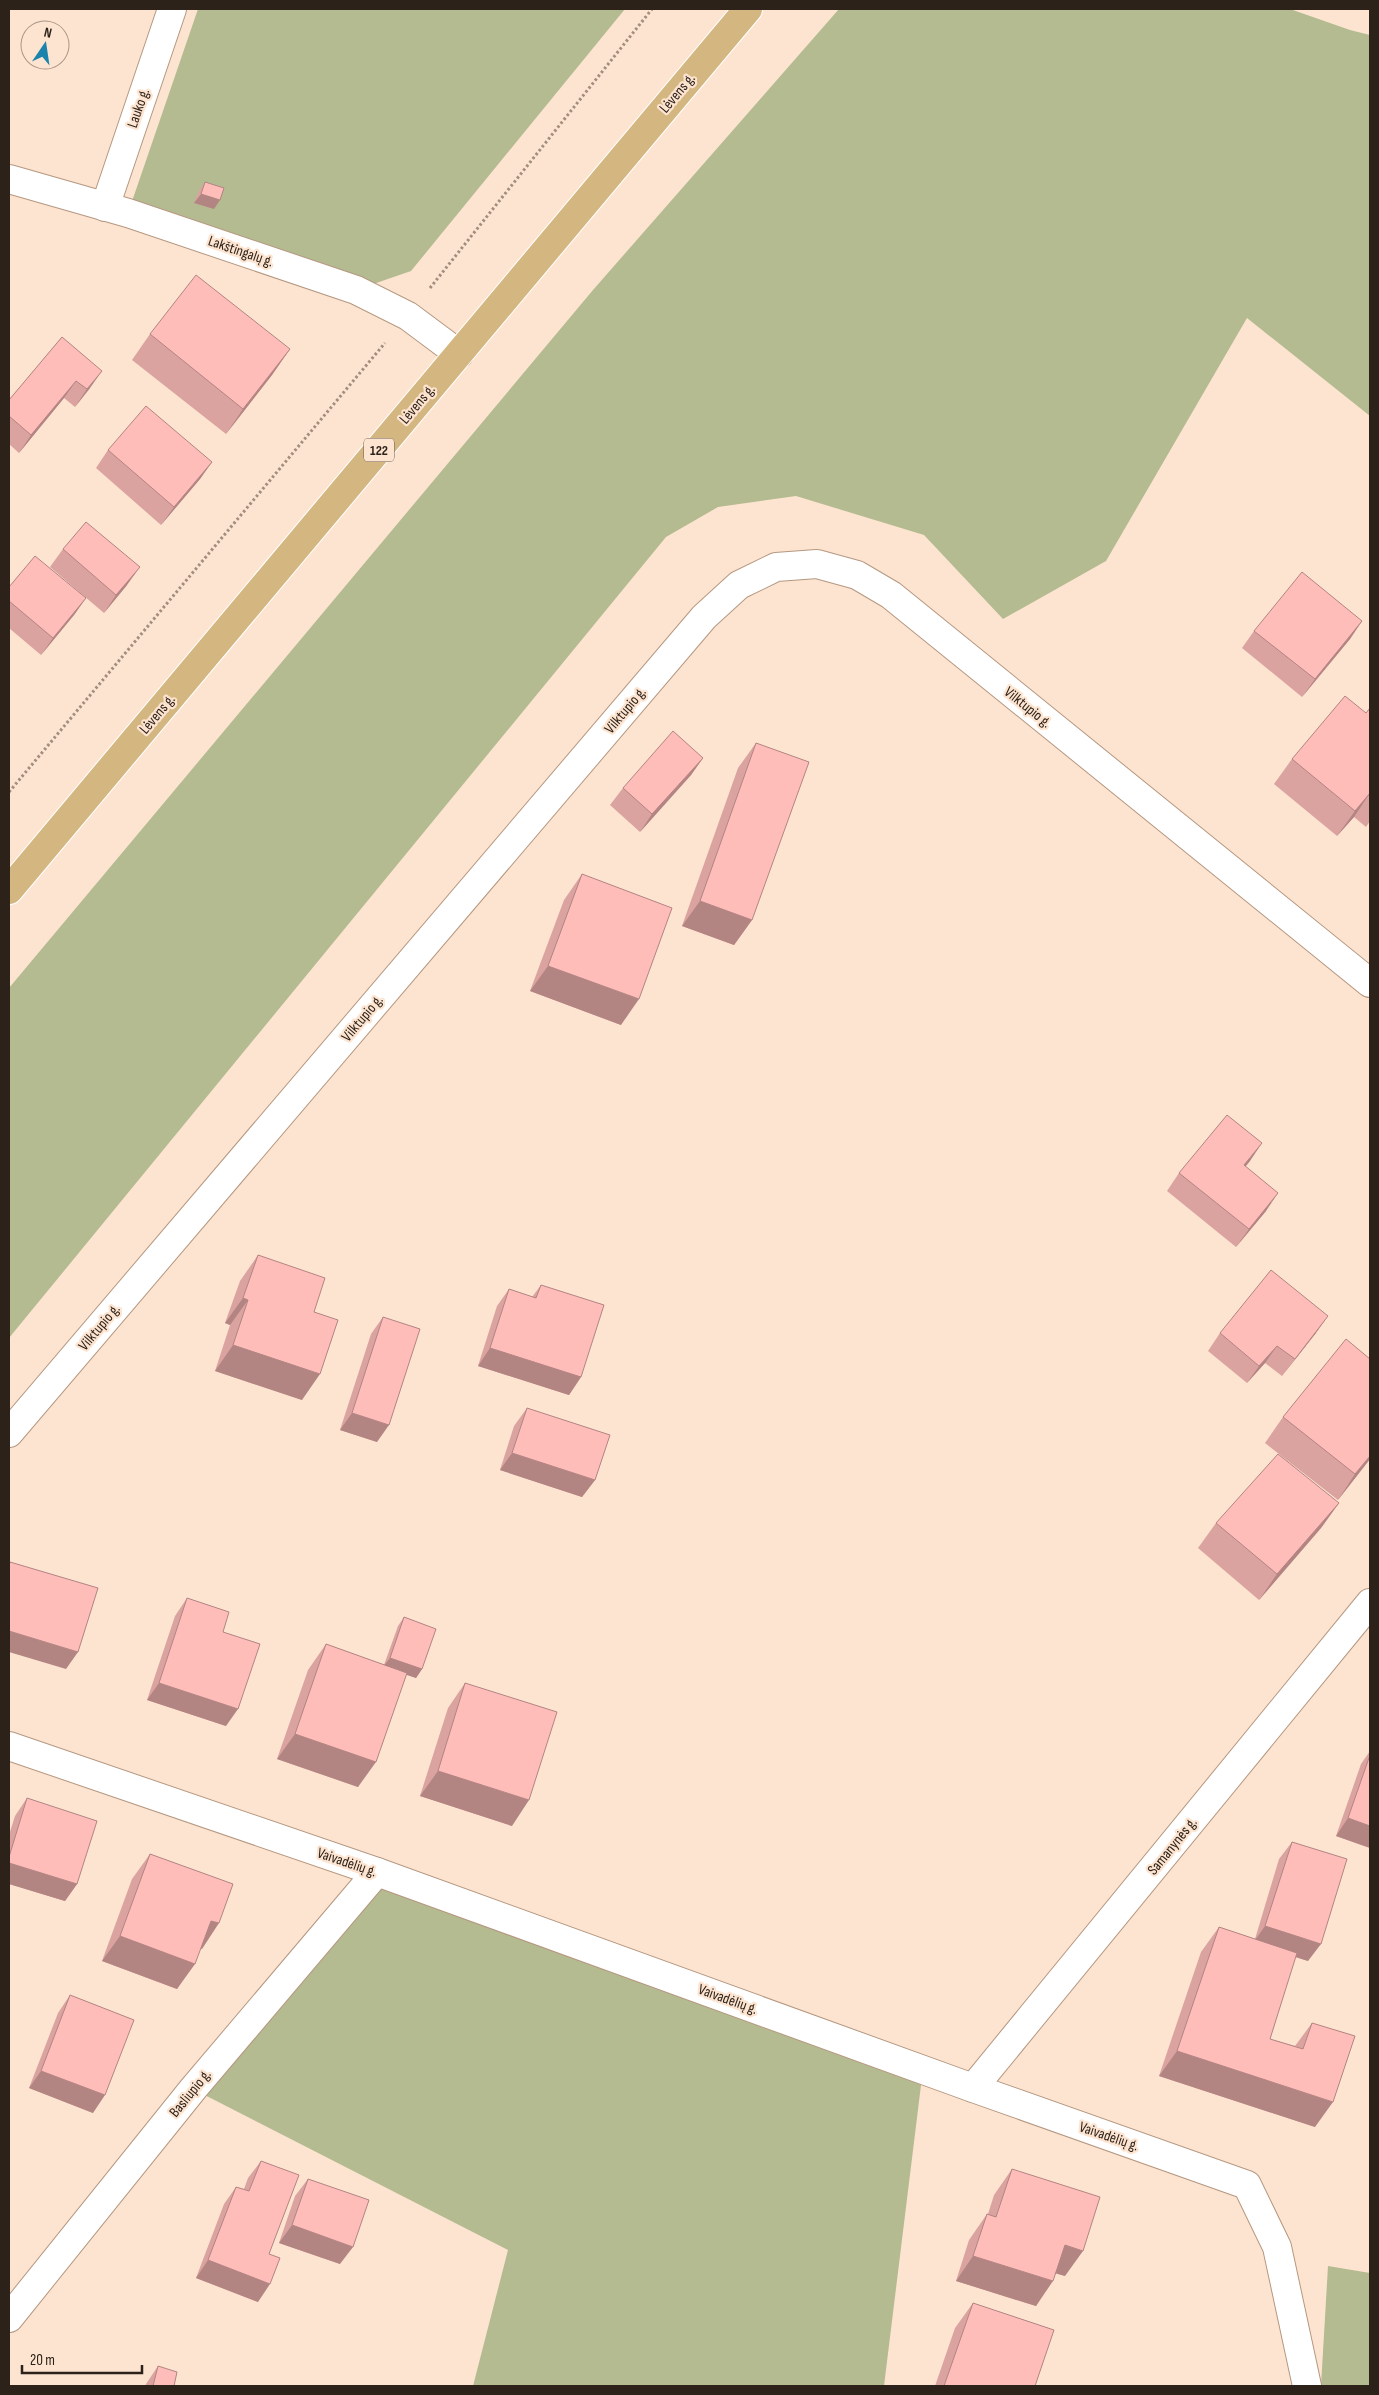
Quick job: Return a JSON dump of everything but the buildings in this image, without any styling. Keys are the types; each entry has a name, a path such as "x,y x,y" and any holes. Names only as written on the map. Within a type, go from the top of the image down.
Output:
{"main road":[{"name":"Lėvens g.","path":"9,890 748,9"}],"street":[{"name":"Lauko g.","path":"105,207 172,9"},
{"name":"Lakštingalų g.","path":"9,178 105,207 356,290 408,316 459,354"},
{"name":"Vilktupio g.","path":"9,1433 704,617 739,585 776,567 817,564 857,575 891,595 1370,983"},
{"name":"Samanynės g.","path":"973,2088 1370,1603"},
{"name":"Vaivadėlių g.","path":"9,1746 376,1872 1247,2185 1277,2247 1307,2386"},
{"name":"Basliupio g.","path":"9,2318 193,2089 376,1872"}],"path":[{"path":"9,792 408,316 652,9"}],"green space":[{"path":"198,9 625,9 411,271 356,290 128,213"},
{"path":"839,9 1290,9 1370,35 1370,416 1247,318 1106,561 1003,619 924,535 796,496 718,507 666,537 9,1338 9,988 593,290"},
{"path":"377,1872 923,2069 884,2386 473,2386 508,2250 193,2089"},
{"path":"1328,2266 1370,2273 1370,2386 1321,2386"}]}
